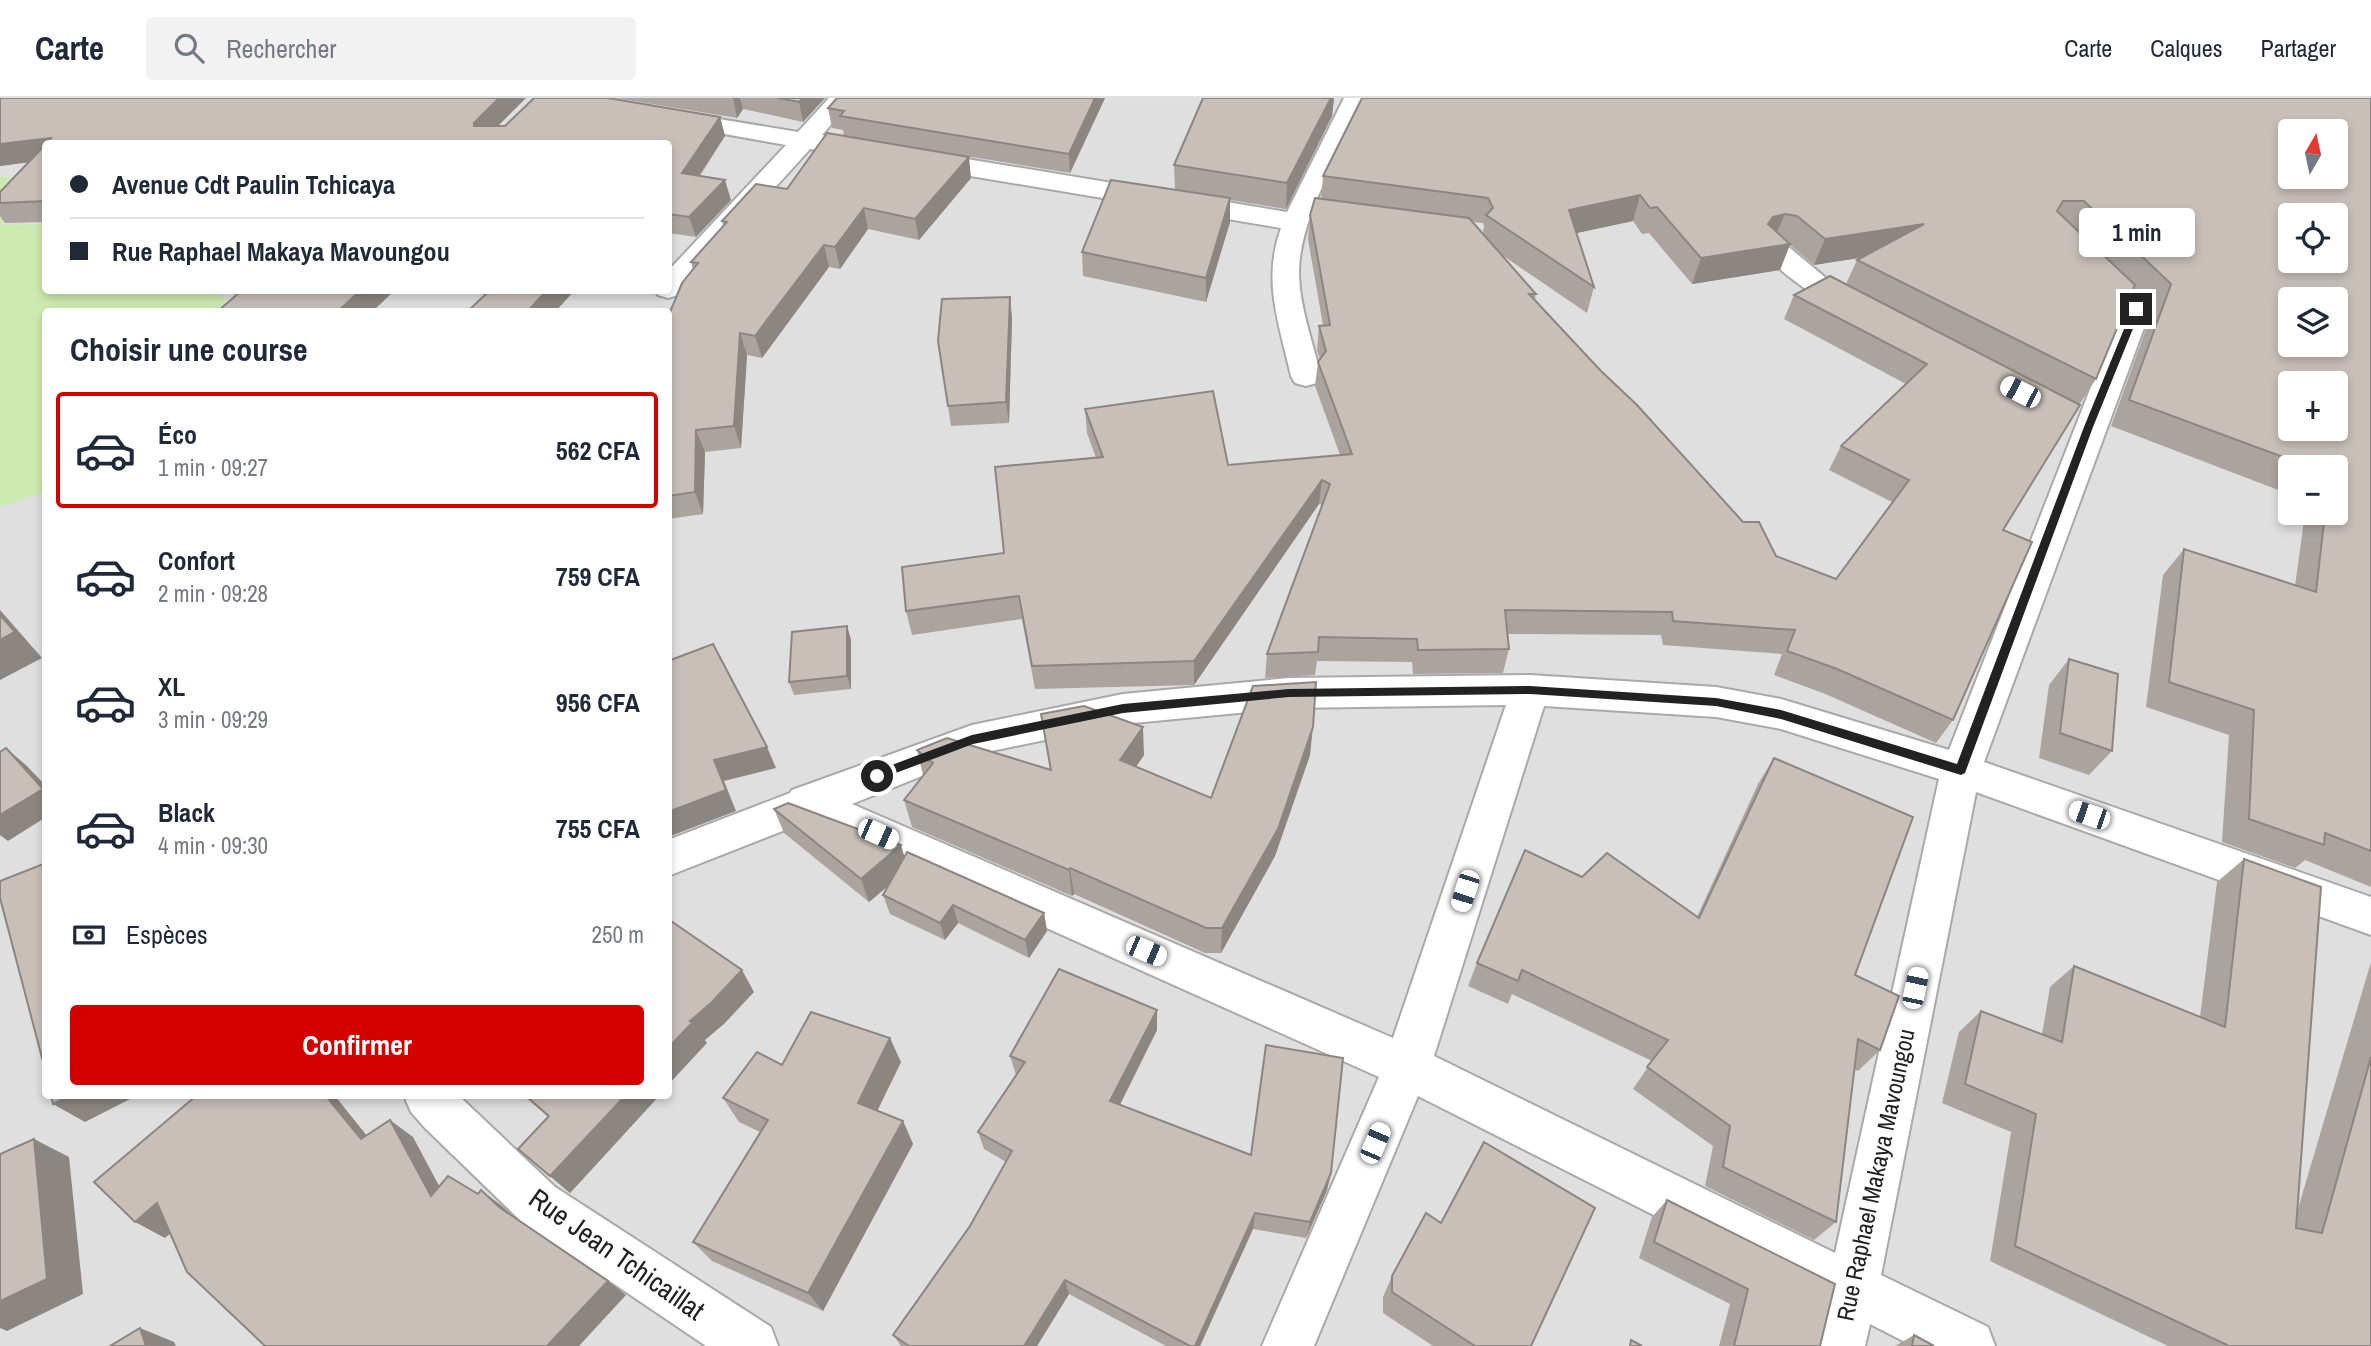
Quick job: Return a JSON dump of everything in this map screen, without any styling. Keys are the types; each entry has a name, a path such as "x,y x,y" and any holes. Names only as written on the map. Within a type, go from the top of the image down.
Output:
{"street":[{"path":"672,286 842,98"},
{"path":"1306,376 1285,273 1286,255 1308,215 1353,103 1323,104"},
{"path":"652,114 803,140 1308,215"},
{"name":"Rue Raphael Makaya Mavoungou","path":"1839,1346 1961,770 2077,421 2136,309 2068,245"},
{"path":"1775,250 1816,284 1886,322"},
{"path":"651,308 664,294"},
{"path":"1288,1346 1407,1067 1530,690"},
{"path":"672,856 806,802 972,740 1123,709 1289,693 1530,690 1716,702 1781,714 1961,770 2371,916"},
{"path":"806,802 1407,1067 1969,1346"},
{"name":"Rue Jean Tchicaillat","path":"431,1099 538,1204 752,1346"}],"shaded area":[{"path":"0,98 2371,98 2371,1346 0,1346"}],"green space":[{"path":"0,176 37,184 1,225 42,224 42,294 219,294 231,308 42,308 42,493 0,507"}],"building":[{"path":"0,98 499,98 474,126 505,126 534,98 608,98 720,117 682,173 725,180 689,217 672,215 672,140 49,140 51,138 0,144"},
{"path":"778,98 803,98 799,102"},
{"path":"837,98 1095,98 1069,154 840,116 844,111 828,108"},
{"path":"1203,98 1331,98 1287,183 1174,165"},
{"path":"1362,98 2371,98 2371,851 2325,833 2324,845 2249,819 2254,710 2169,682 2184,549 2316,592 2324,525 2348,525 2348,455 2278,455 2129,400 2171,284 2084,201 2063,201 2057,211 2135,285 2096,379 1857,260 1924,224 1825,239 1797,216 1785,214 1773,217 1768,224 1790,244 1701,258 1657,207 1650,208 1640,195 1569,210 1594,287 1486,215 1493,208 1488,198 1323,176"},
{"path":"827,133 969,157 915,219 864,208 835,247 824,245 755,336 740,333 734,426 696,430 695,492 672,495 672,308 682,283 698,263 691,262 727,222 722,221 756,184 787,189"},
{"path":"42,148 42,201 0,203 0,192"},
{"path":"1111,180 1230,198 1206,278 1082,252"},
{"path":"1315,198 1469,218 1536,294 1529,294 1637,405 1743,522 1759,522 1776,556 1836,579 1909,480 1841,446 1927,364 1794,295 1830,276 2080,405 2003,530 2032,542 1953,720 1837,669 1787,651 1795,630 1673,621 1672,612 1505,610 1509,649 1418,650 1417,639 1319,637 1318,652 1267,654 1330,484 1322,480 1194,661 1032,666 1019,596 906,611 902,567 1004,553 995,467 1103,457 1085,409 1213,391 1228,465 1352,454 1318,362 1326,351 1319,326 1330,325 1310,215"},
{"path":"237,294 357,294 341,308 222,308"},
{"path":"486,294 543,294 531,308 471,308"},
{"path":"1010,297 1006,402 948,406 938,341 942,299"},
{"path":"0,615 15,632 0,640"},
{"path":"847,626 847,676 789,682 792,632"},
{"path":"713,644 767,747 714,760 726,790 672,810 672,659"},
{"path":"2069,659 2118,674 2112,751 2060,733"},
{"path":"1316,682 1313,727 1278,829 1222,928 1206,928 1070,868 1069,870 904,800 933,763 917,750 947,738 1051,770 1041,714 1084,706 1143,727 1120,760 1211,798 1253,686"},
{"path":"6,748 42,790 0,815 0,752"},
{"path":"1774,758 1913,817 1855,975 1899,996 1880,1050 1858,1039 1836,1222 1723,1167 1730,1126 1647,1067 1668,1040 1522,970 1518,981 1477,963 1525,850 1582,877 1607,853 1699,918"},
{"path":"788,803 901,845 861,879 774,809"},
{"path":"907,852 1044,913 1025,940 953,905 940,923 883,895"},
{"path":"2244,859 2321,887 2296,1228 2322,1233 2371,1057 2371,1346 2227,1346 2015,1246 2036,1114 1965,1084 1981,1011 2062,1042 2074,966 2225,1027"},
{"path":"42,865 42,1058 0,898 0,881"},
{"path":"672,922 742,970 690,1021 693,1022 672,1044"},
{"path":"1059,969 1157,1010 1110,1101 1251,1155 1266,1045 1343,1058 1331,1173 1310,1222 1255,1213 1195,1346 1190,1346 1065,1280 1024,1346 909,1346 893,1335 970,1226 1012,1151 978,1132 1025,1062 1010,1056"},
{"path":"811,1012 890,1038 858,1103 903,1121 808,1293 693,1242 768,1120 723,1098 757,1052 782,1065"},
{"path":"192,1099 328,1099 361,1139 390,1120 431,1196 448,1176 478,1194 481,1190 499,1207 608,1281 547,1346 265,1346 187,1272 157,1203 135,1222 94,1182"},
{"path":"529,1099 622,1099 550,1176 518,1149 549,1116"},
{"path":"34,1139 47,1279 0,1301 0,1154"},
{"path":"1484,1142 1595,1208 1531,1346 1475,1346 1392,1292 1392,1276 1426,1213 1441,1223"},
{"path":"1667,1200 1835,1284 1820,1346 1734,1346 1748,1289 1654,1242"},
{"path":"140,1328 146,1346 110,1346"},
{"path":"1914,1335 1934,1346 1912,1346"},
{"path":"1631,1340 1642,1346 1630,1346"}],"route":[{"path":"877,776 972,740 1123,709 1289,693 1530,690 1716,702 1781,714 1961,770 2088,427 2136,309"}]}
